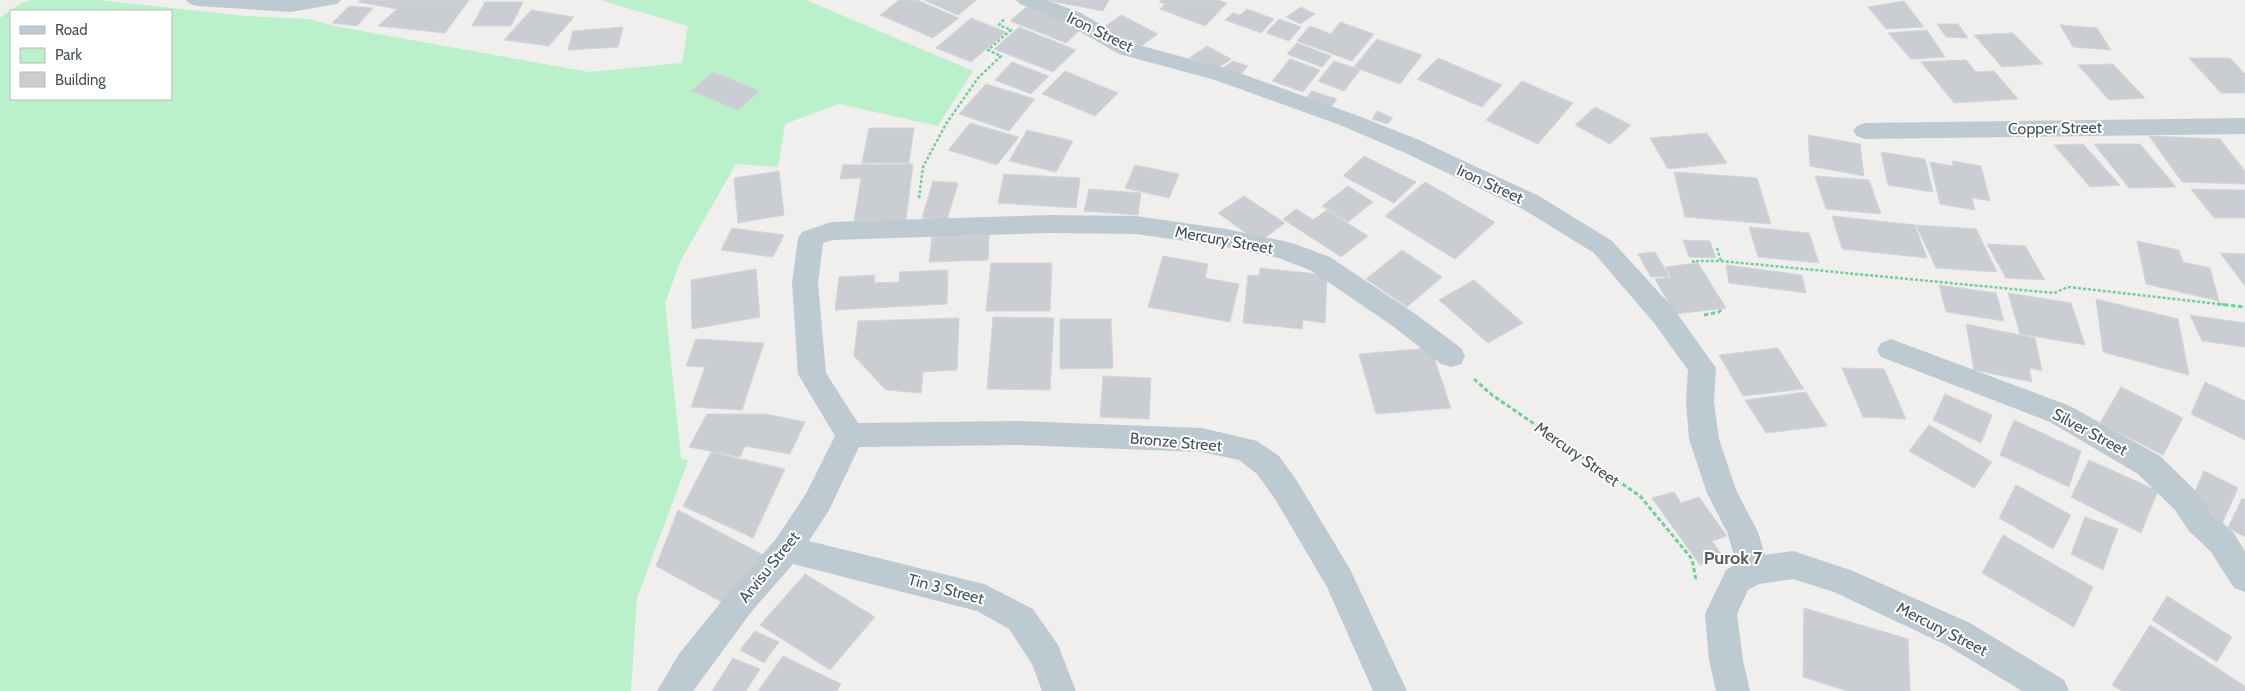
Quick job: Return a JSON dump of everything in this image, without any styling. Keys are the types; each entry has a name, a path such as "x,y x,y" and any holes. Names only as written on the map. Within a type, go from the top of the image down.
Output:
{"street":[{"path":"197,0 291,6 330,0"},
{"name":"Iron Street","path":"1018,7 1071,18 1127,49 1224,75 1266,89 1411,146 1530,202 1603,247 1664,316 1702,368 1700,402 1704,439 1722,493 1743,532 1754,571"},
{"name":"Copper Street","path":"1865,131 2245,126"},
{"name":"Mercury Street","path":"850,435 812,374 805,284 811,238 830,231 1050,224 1136,225 1226,238 1283,250 1321,264 1404,320 1451,356"},
{"name":"Silver Street","path":"1891,350 2060,414 2149,465 2186,501 2200,522 2222,542 2245,578"},
{"name":"Bronze Street","path":"850,435 1018,433 1202,440 1247,450 1268,465 1286,490 1338,579 1390,691"},
{"name":"Arvisu Street","path":"674,691 691,665 741,601 787,549 818,501 850,435"},
{"name":"Tin 3 Street","path":"787,549 984,598 1021,619 1046,656 1059,691"},
{"name":"Mercury Street","path":"1733,691 1726,660 1721,614 1737,580 1754,571 1793,565 1842,581 1958,634 2052,691"}],"path":[{"path":"915,228 923,167 946,124 978,78 1001,56 988,50 1011,30 999,25 1018,7"},
{"path":"1717,248 1721,261"},
{"path":"1694,263 1693,261 1721,261 2054,293 2068,287 2245,307"},
{"path":"1700,316 1719,312 1723,308"},
{"name":"Mercury Street","path":"1451,356 1492,395 1640,496 1692,559 1698,586"}],"green space":[{"path":"30,0 98,0 246,16 309,19 334,26 589,72 682,63 688,26 600,0 806,0 973,71 938,126 839,104 785,124 778,167 736,164 681,260 665,303 681,458 688,461 637,598 631,691 0,691 0,18 10,11 10,100 172,100 172,10 11,10"}],"building":[{"path":"361,0 469,0 445,33 378,26 397,9 358,2"},
{"path":"899,0 917,0 959,18 933,38 880,15"},
{"path":"924,0 977,0 958,15"},
{"path":"1045,0 1109,0 1103,11"},
{"path":"1161,0 1218,0 1227,3 1205,26 1160,9 1165,4 1159,2"},
{"path":"1904,1 1924,27 1886,29 1868,7"},
{"path":"485,2 523,2 511,26 472,26"},
{"path":"349,6 373,8 357,26 332,23"},
{"path":"1026,7 1082,28 1066,43 1010,21"},
{"path":"1301,7 1315,14 1300,24 1286,17"},
{"path":"1247,9 1274,19 1261,33 1225,20 1233,13 1240,15"},
{"path":"531,10 574,17 549,46 504,40"},
{"path":"1121,15 1158,34 1141,46 1104,27"},
{"path":"971,18 1006,32 971,62 936,48"},
{"path":"1279,19 1301,27 1289,41 1266,33"},
{"path":"1340,22 1374,34 1352,61 1297,41 1310,26 1331,34"},
{"path":"1937,24 1958,24 1968,38 1946,37"},
{"path":"2060,25 2097,28 2111,50 2073,47"},
{"path":"623,27 618,47 568,50 573,31"},
{"path":"1019,27 1076,50 1053,72 994,49"},
{"path":"1927,30 1945,57 1911,59 1888,33"},
{"path":"2013,33 2043,64 2002,67 1974,35"},
{"path":"1377,39 1422,55 1400,84 1354,67"},
{"path":"1297,43 1331,56 1322,67 1287,54"},
{"path":"1207,46 1231,59 1218,68 1189,58"},
{"path":"1438,58 1502,85 1482,107 1417,79"},
{"path":"2189,58 2230,58 2245,74 2245,93 2221,93"},
{"path":"1290,59 1320,70 1303,92 1272,81"},
{"path":"1966,60 1976,72 1994,71 2018,99 1954,103 1921,62"},
{"path":"1233,61 1248,66 1240,76 1221,69"},
{"path":"1334,61 1360,70 1344,91 1318,81"},
{"path":"1012,62 1049,76 1031,94 995,80"},
{"path":"2113,64 2145,98 2109,100 2078,65"},
{"path":"1065,71 1118,93 1095,116 1042,94"},
{"path":"713,72 760,91 738,110 691,91"},
{"path":"1522,81 1573,103 1538,144 1486,120"},
{"path":"986,84 1035,99 1009,131 959,114"},
{"path":"1312,91 1337,99 1331,107 1306,98"},
{"path":"1595,107 1631,125 1610,144 1575,125"},
{"path":"1377,111 1393,118 1387,124 1372,119"},
{"path":"970,123 1019,137 997,165 948,150"},
{"path":"869,128 914,128 909,163 862,163"},
{"path":"1027,130 1073,141 1056,172 1009,161"},
{"path":"1707,133 1727,163 1668,169 1650,138"},
{"path":"1808,135 1860,144 1864,176 1810,166"},
{"path":"2149,136 2220,139 2245,171 2245,184 2182,182"},
{"path":"2083,144 2120,185 2090,187 2054,145"},
{"path":"2094,144 2140,144 2176,187 2129,188"},
{"path":"1881,152 1925,159 1933,192 1888,185"},
{"path":"1364,156 1416,182 1394,203 1343,176"},
{"path":"1952,161 1981,166 1990,201 1972,198 1975,210 1940,204 1930,162 1953,166"},
{"path":"913,164 906,220 854,221 861,178 840,179 843,165"},
{"path":"1135,165 1179,174 1169,198 1125,188"},
{"path":"779,171 784,215 738,223 734,178"},
{"path":"1674,172 1757,178 1771,224 1685,217"},
{"path":"1004,174 1080,178 1076,208 998,203"},
{"path":"1815,176 1869,180 1881,214 1826,209"},
{"path":"933,181 958,183 947,220 922,218"},
{"path":"1425,182 1495,222 1455,259 1385,216"},
{"path":"1348,186 1373,202 1348,222 1322,206"},
{"path":"1089,189 1141,193 1138,215 1084,211"},
{"path":"2191,189 2245,190 2245,218 2214,218"},
{"path":"1244,196 1285,223 1259,242 1218,213"},
{"path":"1296,209 1313,220 1327,210 1368,236 1341,257 1283,219"},
{"path":"1832,216 1915,225 1927,258 1842,249"},
{"path":"1916,225 1976,229 1997,272 1936,268"},
{"path":"1749,227 1809,233 1819,263 1758,257"},
{"path":"732,228 784,235 773,257 721,250"},
{"path":"989,235 988,260 929,262 932,237"},
{"path":"1683,240 1710,241 1716,258 1689,257"},
{"path":"2137,241 2179,250 2183,262 2210,268 2219,301 2146,284"},
{"path":"1987,244 2025,246 2045,280 2006,278"},
{"path":"1402,250 1442,277 1407,307 1366,279"},
{"path":"1655,252 1669,276 1651,277 1638,254"},
{"path":"2220,253 2245,254 2245,286"},
{"path":"1163,256 1208,264 1205,278 1239,284 1230,322 1148,307"},
{"path":"991,263 1052,263 1050,311 986,311"},
{"path":"1698,263 1726,308 1675,314 1655,279 1671,277 1665,267"},
{"path":"1726,265 1802,275 1806,293 1729,283"},
{"path":"1260,268 1327,275 1325,323 1303,320 1302,329 1243,323 1248,275 1259,276"},
{"path":"756,269 760,317 692,329 691,280"},
{"path":"948,270 947,304 835,310 839,277 875,275 874,283 899,282 900,272"},
{"path":"1474,280 1523,323 1488,343 1439,300"},
{"path":"1939,285 1996,293 2004,321 1946,312"},
{"path":"2008,293 2071,303 2085,345 2020,334"},
{"path":"2096,299 2178,319 2189,375 2103,352"},
{"path":"2190,315 2245,323 2245,347 2202,341"},
{"path":"993,317 1054,318 1050,390 987,389"},
{"path":"959,318 957,370 923,372 921,393 886,390 854,356 858,321"},
{"path":"1060,319 1111,319 1113,368 1060,369"},
{"path":"1966,324 2035,338 2042,371 2029,368 2032,382 1974,370"},
{"path":"696,339 764,343 742,410 691,407 705,367 686,366"},
{"path":"1431,348 1451,408 1376,414 1359,354"},
{"path":"1778,348 1804,389 1743,396 1719,355"},
{"path":"1842,368 1884,369 1906,419 1863,417"},
{"path":"1103,376 1151,378 1149,419 1100,417"},
{"path":"2205,382 2245,401 2245,440 2191,414"},
{"path":"2121,387 2183,418 2163,455 2100,423"},
{"path":"1806,392 1827,426 1766,433 1745,400"},
{"path":"1945,394 1992,415 1981,443 1933,420"},
{"path":"707,414 766,414 805,422 790,454 745,446 740,457 689,447"},
{"path":"2014,420 2081,451 2069,487 2000,455"},
{"path":"1929,425 1992,462 1974,488 1909,451"},
{"path":"711,452 785,469 753,538 683,506"},
{"path":"2089,460 2158,491 2141,533 2071,497"},
{"path":"2204,471 2238,488 2222,524 2194,494"},
{"path":"2016,485 2071,515 2053,549 1999,518"},
{"path":"1674,492 1681,503 1699,497 1727,536 1712,541 1724,558 1700,565 1652,498"},
{"path":"2242,498 2245,500 2245,537 2228,528"},
{"path":"678,510 769,558 729,606 656,566"},
{"path":"2085,517 2118,529 2103,570 2071,554"},
{"path":"2003,535 2093,587 2074,627 1982,573"},
{"path":"805,574 875,617 830,670 760,625"},
{"path":"2167,596 2232,637 2217,662 2152,620"},
{"path":"1804,608 1908,639 1910,691 1847,691 1803,677"},
{"path":"2150,625 2245,686 2245,691 2122,691 2112,685"},
{"path":"755,631 779,642 764,663 740,650"},
{"path":"783,656 841,684 837,691 758,691"},
{"path":"733,658 760,669 746,691 712,691"}],"district":[{"name":"Purok 7","path":"1733,558"}]}
